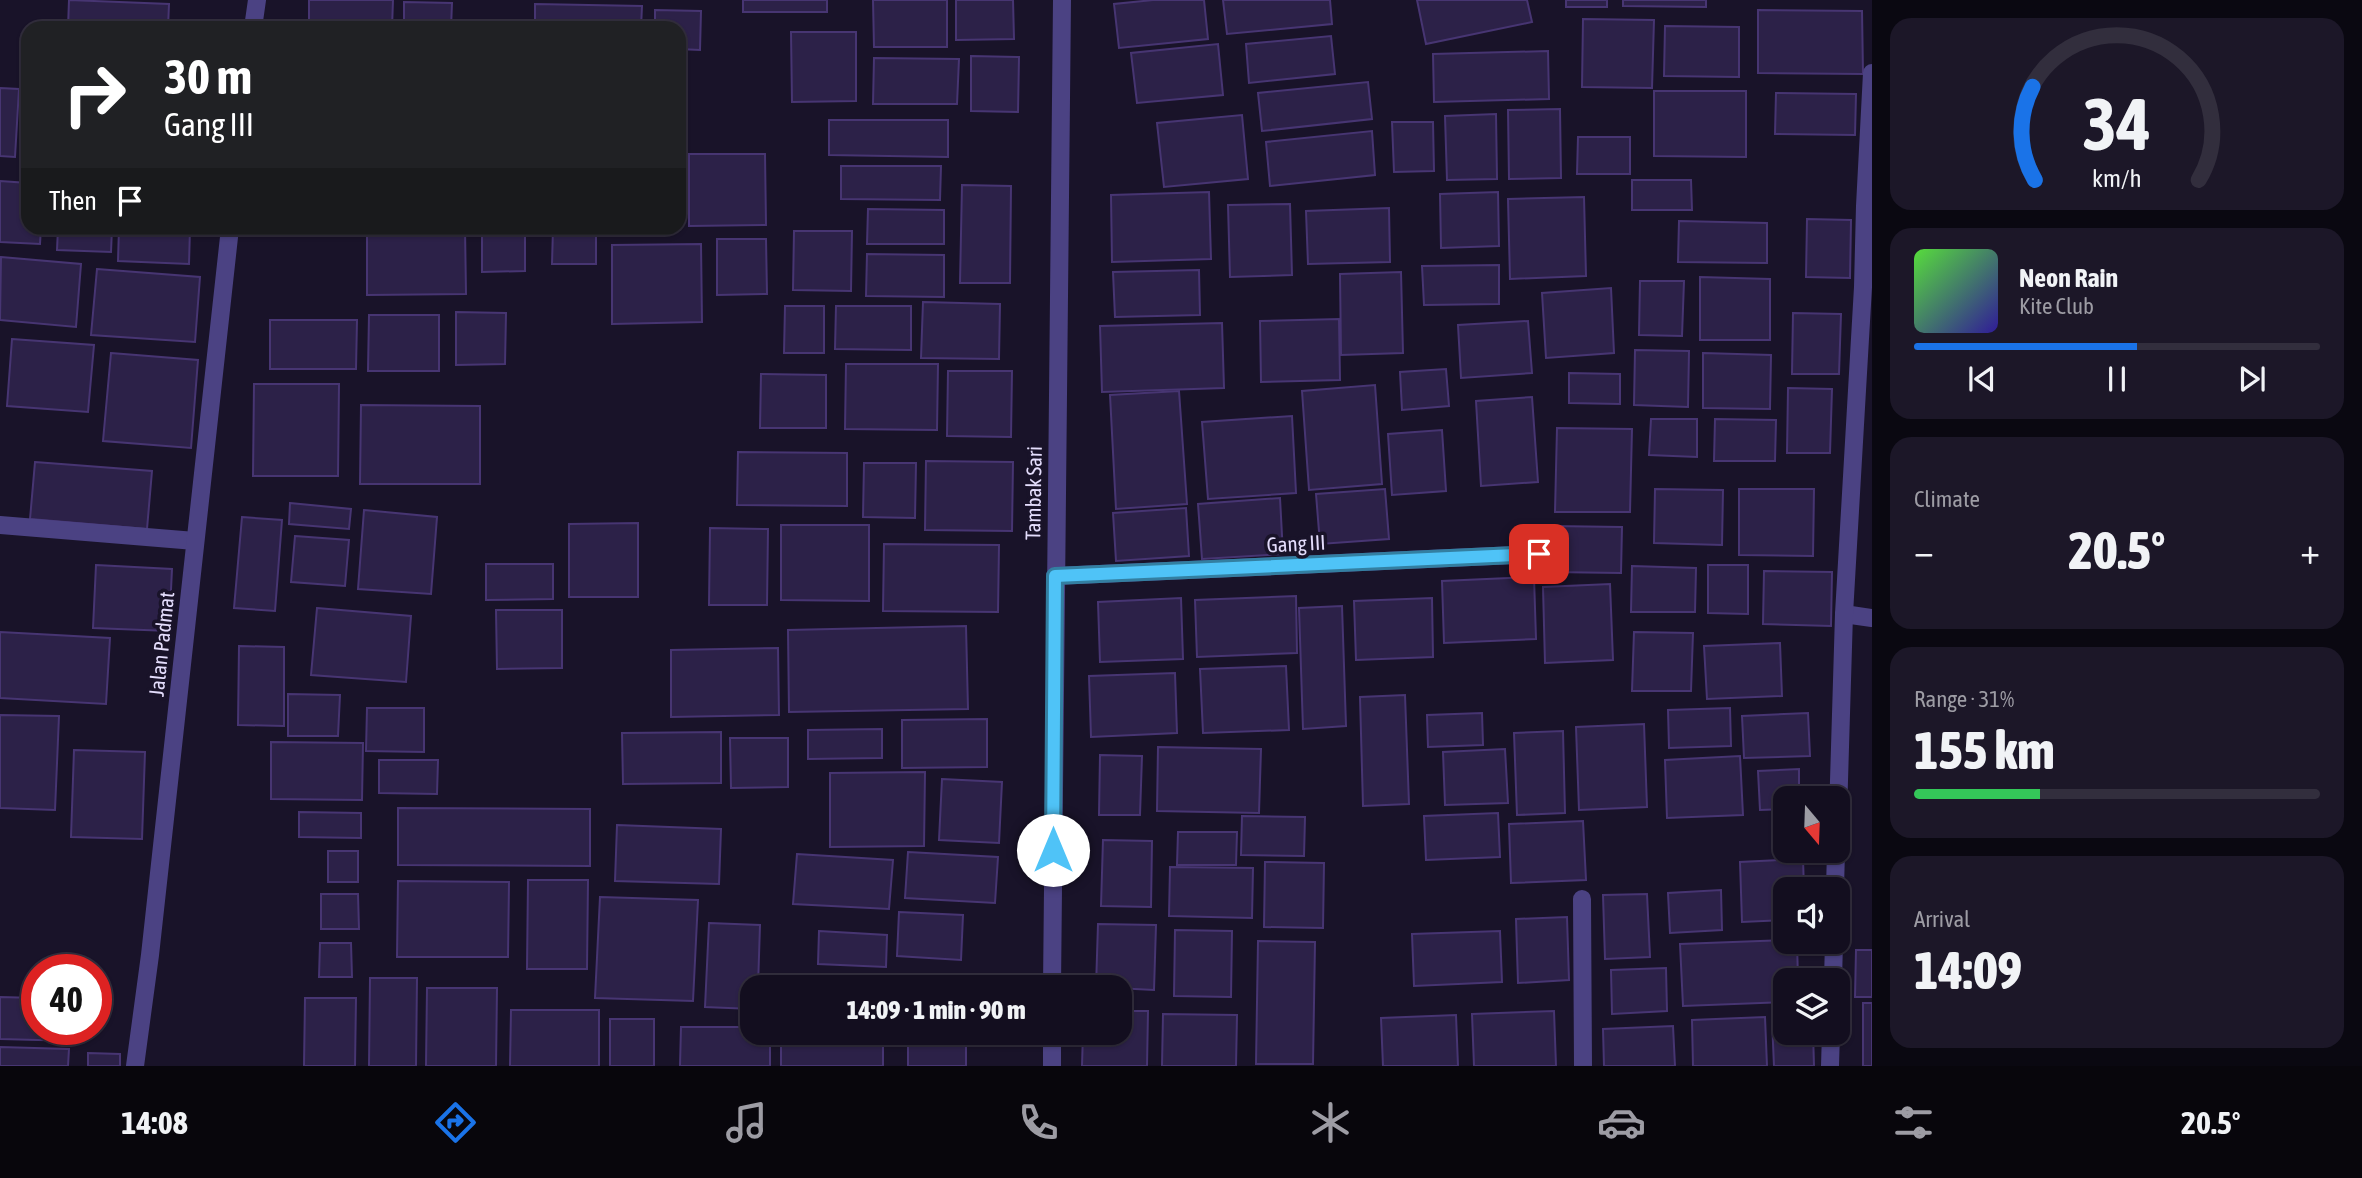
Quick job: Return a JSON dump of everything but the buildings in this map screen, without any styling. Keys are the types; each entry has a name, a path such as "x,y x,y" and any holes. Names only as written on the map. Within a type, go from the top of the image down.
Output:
{"street":[{"path":"254,21 257,0"},
{"name":"Tambak Sari","path":"1052,975 1062,0"},
{"path":"1839,786 1843,614 1863,287 1872,73"},
{"name":"Jalan Padmat","path":"135,1066 150,955 229,235"},
{"path":"0,525 195,541"},
{"name":"Gang III","path":"1055,576 1539,554"},
{"path":"1843,614 1872,618"},
{"path":"1582,898 1583,1066"},
{"path":"1052,1045 1052,1066"},
{"path":"1830,1066 1831,1045"}],"route":[{"path":"1053,850 1055,576 1539,554"}]}
